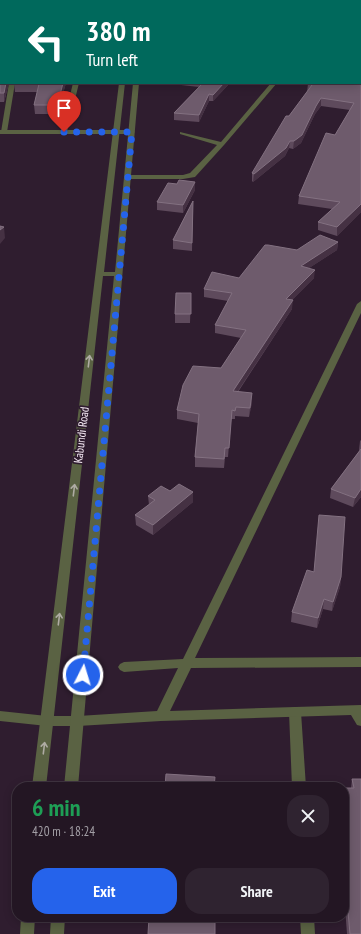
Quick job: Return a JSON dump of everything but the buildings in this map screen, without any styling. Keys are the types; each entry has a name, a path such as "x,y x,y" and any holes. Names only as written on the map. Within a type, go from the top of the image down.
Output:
{"street":[{"path":"12,84 2,132 132,132"},
{"path":"64,132 76,84"},
{"name":"Kabundi Road","path":"40,782 122,84"},
{"name":"Kabundi Road","path":"72,782 136,84"},
{"path":"128,177 183,177 192,175 222,144 273,84"},
{"path":"182,133 222,144"},
{"path":"100,274 119,274"},
{"path":"161,716 361,304"},
{"path":"124,667 186,663 361,662"},
{"path":"0,716 48,721 78,721 161,716 295,712 359,714"},
{"path":"295,712 299,782"},
{"path":"27,934 28,922"},
{"path":"57,934 58,922"},
{"path":"307,922 308,934"}],"route":[{"path":"64,132 132,132 83,675"}]}
